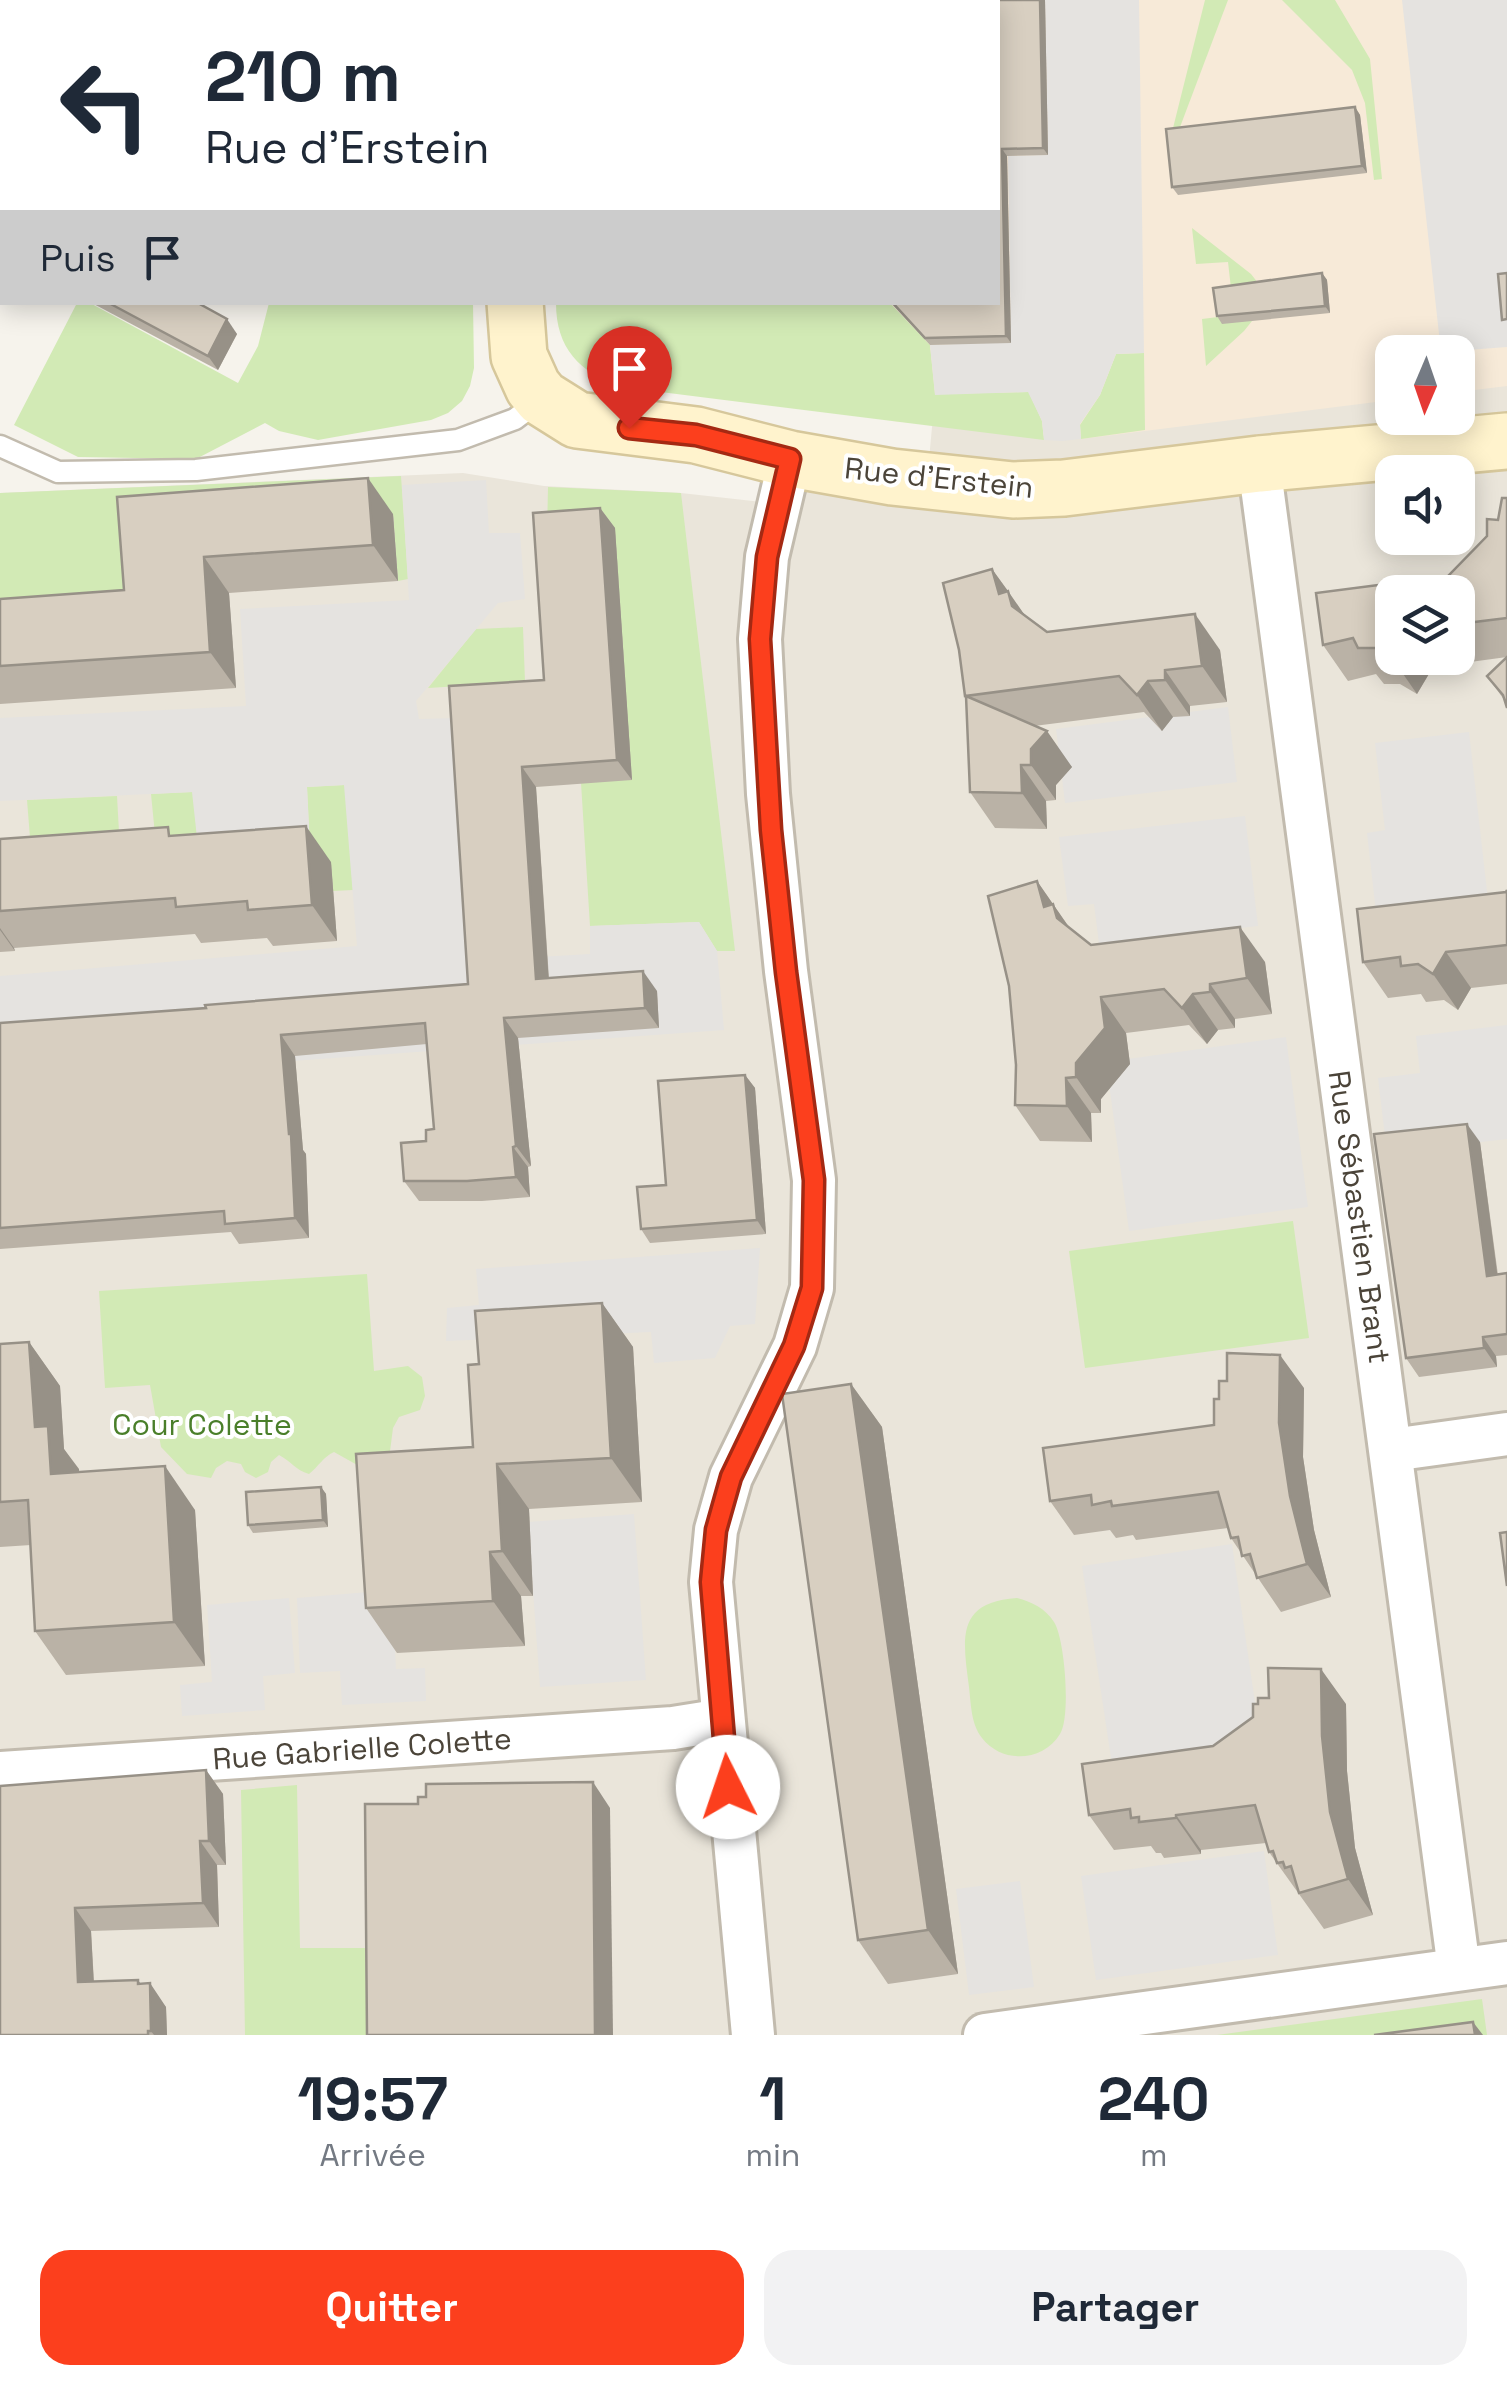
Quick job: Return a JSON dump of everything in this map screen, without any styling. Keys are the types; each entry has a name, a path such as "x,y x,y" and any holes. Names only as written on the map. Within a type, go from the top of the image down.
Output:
{"street":[{"path":"515,305 518,356 532,387 542,398"},
{"name":"Rue d'Erstein","path":"542,398 577,420 696,435 790,459 892,477 1013,490 1075,488 1258,464 1507,441"},
{"path":"752,2035 711,1582 716,1530 731,1477 794,1346 812,1288 814,1180 786,972 768,794 760,639 767,557 790,459"},
{"name":"Rue Sébastien Brant","path":"1258,464 1459,1969"},
{"path":"1392,1450 1507,1434"},
{"name":"Rue Gabrielle Colette","path":"0,1773 673,1728 723,1720"},
{"path":"985,2035 1507,1963"}],"lane":[{"path":"0,446 58,472 196,470 458,440 515,420 542,398"}],"shaded area":[{"path":"1000,0 1507,0 1507,386 1475,390 1475,335 1375,335 1375,402 1081,439 893,421 850,305 1000,305"},
{"path":"1045,0 1139,0 1144,353 1116,354 1100,395 1080,424 1081,439 1062,441 1044,440 1042,421 1028,392 935,395 930,345 1011,342 1008,156 1048,155"},
{"path":"1402,0 1507,0 1507,347 1475,349 1475,335 1439,335"},
{"path":"1507,0 1507,2035 0,2035 0,493 463,473 544,486 681,493 779,504 790,459 927,481 935,395 996,305 1000,305 1000,2"},
{"path":"486,480 489,533 520,533 525,599 498,603 416,701 419,719 455,718 470,961 590,954 590,926 699,922 717,951 724,1030 0,1082 0,976 357,946 344,785 307,787 310,848 199,856 192,792 0,801 0,718 246,706 240,609 409,600 402,485"},
{"path":"1228,707 1237,782 1065,803 1056,729"},
{"path":"1469,732 1491,927 1379,939 1367,833 1385,830 1375,743"},
{"path":"1245,816 1258,926 1099,944 1094,904 1068,906 1059,837"},
{"path":"1507,1025 1507,1139 1387,1153 1378,1078 1420,1073 1416,1036"},
{"path":"1286,1037 1308,1207 1129,1231 1106,1062"},
{"path":"760,1248 755,1324 730,1326 715,1358 654,1363 651,1332 446,1341 447,1308 479,1305 476,1269"},
{"path":"634,1514 646,1680 540,1687 528,1522"},
{"path":"1232,1544 1260,1737 1114,1778 1082,1566"},
{"path":"392,1590 396,1669 425,1668 426,1701 342,1705 340,1671 300,1673 297,1598"},
{"path":"289,1598 295,1673 263,1676 265,1710 182,1716 180,1685 212,1682 207,1605"},
{"path":"1264,1851 1278,1955 1096,1980 1081,1876"},
{"path":"1020,1881 1034,1987 969,1995 956,1889"}],"green space":[{"path":"1205,0 1228,0 1177,135 1171,136"},
{"path":"1282,0 1335,0 1370,59 1382,179 1374,180 1365,103 1352,70"},
{"path":"1192,228 1258,283 1260,311 1206,366 1202,319 1234,315 1228,262 1196,264"},
{"path":"76,305 94,305 238,383 258,346 268,305 473,305 474,368 470,386 462,401 431,420 318,440 279,431 265,423 196,459 78,457 14,425"},
{"path":"556,305 892,305 930,345 935,394 1029,392 1042,421 1044,440 621,387 582,366 565,345"},
{"path":"1144,353 1145,430 1081,439 1080,425 1100,395 1116,354"},
{"path":"401,476 408,579 398,581 393,514 147,599 0,637 0,493"},
{"path":"548,487 681,493 735,951 717,951 699,922 590,926 581,783 547,533"},
{"path":"523,627 525,682 428,688 476,629"},
{"path":"345,785 353,890 333,891 310,848 307,787"},
{"path":"193,792 199,855 158,865 151,794"},
{"path":"117,796 121,868 33,875 27,800"},
{"path":"1293,1221 1309,1338 1085,1368 1069,1251"},
{"name":"Cour Colette","path":"367,1274 374,1371 408,1366 422,1377 425,1396 420,1410 399,1417 393,1428 389,1459 368,1471 334,1452 309,1474 279,1455 268,1472 256,1478 245,1472 241,1464 227,1461 216,1468 211,1478 187,1474 161,1447 150,1385 105,1388 99,1291"},
{"path":"1017,1598 1038,1606 1054,1622 1061,1644 1066,1696 1063,1725 1053,1743 1033,1754 1011,1756 990,1746 978,1732 972,1714 965,1639 973,1616 982,1607"},
{"path":"297,1785 300,1948 368,1948 367,2035 245,2035 241,1790"},
{"path":"1482,1999 1487,2035 1217,2035"}],"building":[{"path":"1000,0 1040,0 1043,148 1002,149 1006,336 925,338 895,305 1000,305"},
{"path":"1355,107 1362,166 1172,187 1166,129"},
{"path":"1322,273 1325,306 1217,316 1213,288"},
{"path":"1507,273 1507,319 1502,320 1498,274"},
{"path":"113,305 201,305 227,319 208,356"},
{"path":"368,478 373,545 204,557 210,652 0,666 0,599 124,590 117,497"},
{"path":"1502,498 1507,498 1507,618 1475,622 1475,575 1449,575 1468,555 1475,555 1475,548 1487,536 1487,519 1498,520"},
{"path":"600,508 617,760 522,767 536,979 643,971 645,1008 504,1018 516,1177 404,1181 401,1143 426,1141 426,1130 434,1129 425,1023 281,1035 295,1218 225,1224 224,1211 0,1228 0,1023 468,984 449,686 544,680 533,513"},
{"path":"992,569 999,594 1008,591 1012,606 1047,632 1195,614 1202,666 1165,670 1165,680 1148,681 1137,695 1119,676 965,696 943,583"},
{"path":"1375,585 1375,648 1358,648 1353,638 1323,645 1316,593"},
{"path":"1507,657 1507,708 1503,695 1487,676"},
{"path":"966,696 1047,731 1031,749 1031,765 1021,765 1022,793 970,792"},
{"path":"306,826 312,905 248,910 247,901 176,907 175,898 0,911 0,839 168,827 169,836"},
{"path":"1037,881 1044,907 1053,904 1057,918 1091,945 1240,927 1247,978 1210,984 1210,992 1193,994 1182,1008 1164,989 1101,997 1105,1028 1076,1063 1076,1077 1066,1078 1067,1106 1015,1105 1016,1065 1009,986 988,896"},
{"path":"1507,890 1507,945 1446,952 1433,974 1418,964 1401,966 1400,957 1363,962 1357,909"},
{"path":"745,1075 757,1220 641,1229 637,1187 666,1185 658,1081"},
{"path":"1467,1124 1487,1276 1507,1273 1507,1334 1483,1337 1484,1348 1406,1358 1374,1134"},
{"path":"602,1303 611,1458 497,1464 502,1551 490,1552 493,1601 366,1608 356,1454 473,1447 468,1365 479,1364 475,1311"},
{"path":"29,1342 35,1427 48,1426 51,1474 165,1466 174,1622 35,1631 28,1500 0,1502 0,1344"},
{"path":"1227,1353 1280,1355 1279,1423 1290,1496 1307,1564 1257,1578 1250,1554 1242,1556 1238,1537 1231,1538 1218,1492 1112,1506 1111,1501 1092,1505 1091,1495 1050,1501 1043,1448 1214,1425 1219,1381 1227,1381"},
{"path":"851,1384 928,1930 858,1940 782,1394"},
{"path":"321,1487 323,1520 248,1525 246,1492"},
{"path":"1507,1532 1507,1586 1500,1533"},
{"path":"1268,1668 1321,1669 1322,1736 1330,1812 1348,1879 1299,1893 1291,1866 1285,1868 1283,1862 1277,1863 1273,1851 1269,1852 1255,1805 1139,1822 1139,1817 1131,1818 1130,1809 1089,1815 1082,1764 1213,1746 1253,1717 1253,1704 1258,1704 1258,1698 1269,1698"},
{"path":"206,1770 209,1841 200,1841 203,1903 75,1908 78,1982 150,1983 148,2035 0,2035 0,1786"},
{"path":"593,1782 595,2035 367,2035 365,1804 418,1804 418,1797 426,1797 426,1784"},
{"path":"1473,2022 1475,2035 1374,2035"}],"route":[{"path":"629,428 696,435 790,459 767,557 760,639 771,830 814,1180 812,1288 794,1346 731,1477 716,1530 711,1582 728,1787"}]}
